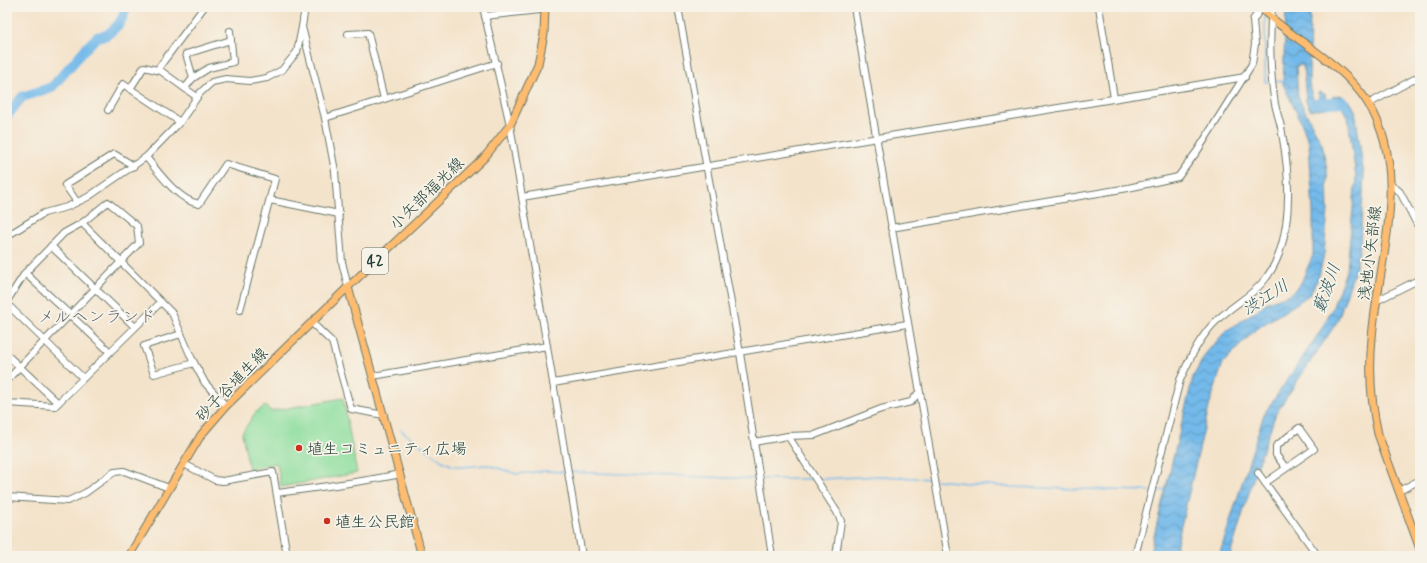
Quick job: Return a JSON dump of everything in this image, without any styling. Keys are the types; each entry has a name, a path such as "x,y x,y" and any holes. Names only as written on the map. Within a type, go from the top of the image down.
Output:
{"main road":[{"name":"小矢部福光線","path":"348,287 484,158 510,125 538,64 544,34 544,7"},
{"name":"浅地小矢部線","path":"1260,8 1271,19 1347,76 1368,104 1385,140 1389,162 1389,210 1376,301 1371,367 1374,415 1378,434 1420,549"},
{"name":"砂子谷埴生線","path":"129,556 201,435 226,406 348,287"},
{"name":"42","path":"348,287 422,556"}],"street":[{"path":"157,70 204,7"},
{"path":"7,236 44,213 67,207 77,202 146,157 180,122 197,97 212,82 226,79 250,81 267,78 282,70 297,52 305,7"},
{"path":"483,7 510,125 582,556"},
{"path":"485,16 539,10 544,7"},
{"path":"678,7 740,352 754,442 771,555 763,556"},
{"path":"854,7 948,556"},
{"path":"1099,7 1114,98"},
{"path":"1135,556 1180,380 1190,357 1201,339 1218,319 1252,295 1266,279 1279,254 1285,228 1287,209 1287,162 1275,104 1271,19 1272,7"},
{"path":"891,228 1128,188 1178,177 1245,77 1252,64 1255,44 1253,20 1260,8"},
{"path":"302,27 325,118 335,171 342,262 348,287"},
{"path":"185,88 193,78 209,68 233,62 230,31"},
{"path":"348,34 368,33 384,99"},
{"path":"193,78 186,54 231,40"},
{"path":"325,118 497,63"},
{"path":"130,89 144,67 161,71 197,97"},
{"path":"1368,104 1420,76"},
{"path":"522,197 876,137 1245,77"},
{"path":"108,110 124,84 180,122"},
{"path":"77,202 65,185 77,177 114,154 134,166"},
{"path":"146,157 167,183 193,203 199,204 226,164 275,180 240,310"},
{"path":"1390,184 1400,192 1420,230"},
{"path":"270,200 339,214"},
{"path":"7,380 45,341 121,261 139,243 137,226 108,202 82,223 64,233 25,273 7,302 45,341 83,378"},
{"path":"82,223 172,313 205,384 226,406"},
{"path":"51,246 135,327"},
{"path":"25,273 110,352"},
{"path":"1376,301 1420,279"},
{"path":"7,403 55,406 161,302"},
{"path":"312,323 332,342 351,409 384,415"},
{"path":"553,383 908,324"},
{"path":"181,334 144,346 154,374 194,363"},
{"path":"373,376 547,346"},
{"path":"7,355 58,403"},
{"path":"754,442 788,436 815,435 881,409 911,402 919,392"},
{"path":"1265,483 1286,468 1314,448 1299,428 1276,446 1276,455 1286,468"},
{"path":"788,436 838,512 841,521 836,556"},
{"path":"184,464 215,480 223,481 273,472 287,556"},
{"path":"7,497 68,501 85,493 114,472 124,471 169,488"},
{"path":"1258,473 1318,556"},
{"path":"276,493 342,483 363,482 400,474"},
{"path":"1399,491 1420,480"}],"green space":[{"name":"埴生コミュニティ広場","path":"343,398 357,473 281,487 277,463 249,469 242,433 255,413 265,406 271,411"}],"water":[{"path":"1286,7 1310,7 1309,83 1313,100 1319,99 1318,92 1325,94 1327,108 1310,110 1306,101 1303,65 1296,66 1298,97 1322,144 1327,169 1328,211 1324,254 1319,276 1310,294 1256,329 1223,363 1210,403 1174,556 1149,556 1193,377 1206,353 1226,331 1267,302 1291,294 1301,283 1313,255 1313,213 1309,143 1283,84"},
{"path":"1340,95 1349,100 1355,110 1364,176 1360,245 1356,267 1337,322 1276,413 1255,473 1230,556 1219,556 1264,414 1319,333 1332,309 1347,268 1356,178 1348,117 1341,106 1334,106 1333,96"}],"waterway":[{"path":"7,116 22,97 52,87 97,37 107,35 118,25 123,17 126,7"},
{"path":"1265,15 1265,82 1270,82"},
{"path":"1273,82 1283,81"},
{"name":"藪波川","path":"1314,104 1345,103"},
{"path":"401,430 442,461 451,465 461,467 488,465 517,474 545,471 565,472"},
{"path":"569,472 757,479"},
{"path":"819,479 880,476 933,479"},
{"path":"763,479 813,479"},
{"path":"936,480 1009,487 1150,491"},
{"path":"1154,491 1166,490"}],"place":[{"name":"埴生コミュニティ広場","path":"299,448"},
{"name":"埴生公民館","path":"327,521"}],"district":[{"name":"メルヘンランド","path":"97,316"}],"water label":[{"name":"渋江川","path":"1265,297"}]}
